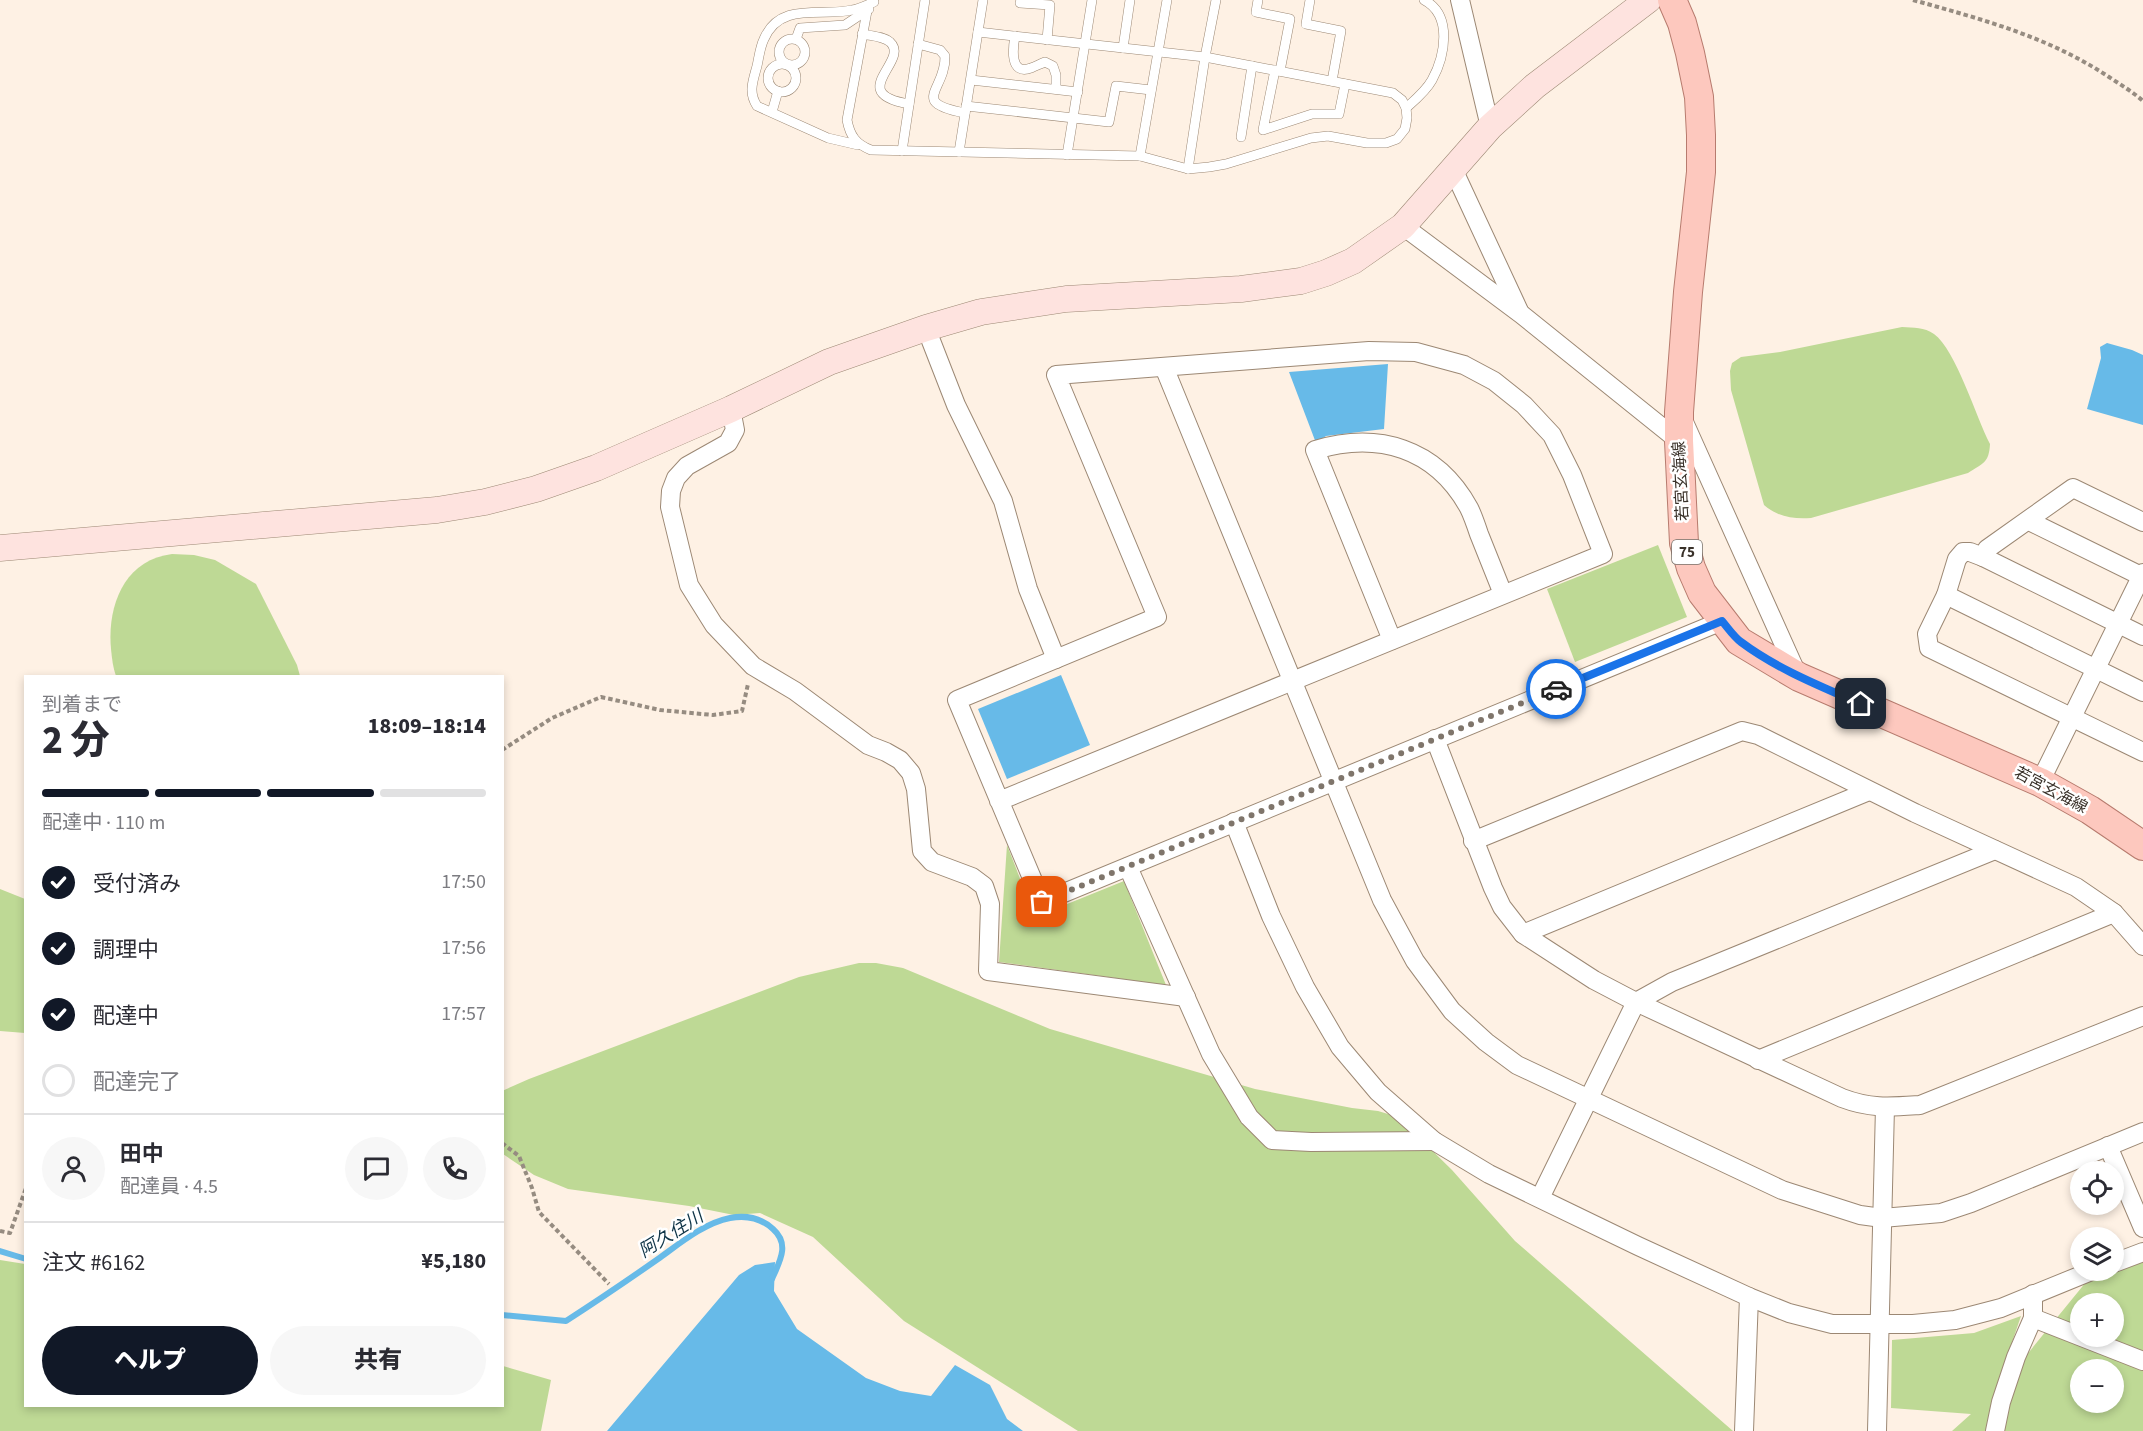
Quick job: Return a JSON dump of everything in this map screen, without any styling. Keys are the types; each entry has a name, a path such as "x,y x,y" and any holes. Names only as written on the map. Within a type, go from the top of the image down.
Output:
{"main road":[{"name":"若宮玄海線","path":"1672,0 1682,23 1690,53 1699,97 1701,135 1701,172 1688,292 1679,441 1684,543 1691,568 1702,593 1739,641 1799,677 2040,782 2090,810 2143,846"}],"street":[{"path":"1460,0 1490,127"},
{"path":"0,548 437,510 485,502 536,489 596,468 732,409 829,362 926,328 981,312 1066,299 1241,289 1300,281 1353,261 1403,226 1490,127 1535,86 1648,0"},
{"path":"1453,169 1521,314"},
{"path":"1403,226 1521,314 1679,441"},
{"path":"926,328 956,405 1003,501 1028,589 1056,659"},
{"path":"999,801 1603,554 1572,475 1552,435 1524,405 1494,381 1464,365 1416,352 1369,351 1056,375 1156,617 957,700 999,801 1042,902 1722,621"},
{"path":"1164,367 1382,900 1414,961 1452,1011 1486,1042 1517,1065 1782,1190 1860,1215 1882,1218 1941,1213 2143,1132"},
{"path":"732,409 735,430 728,443 687,466 676,478 671,491 670,507 689,585 714,625 753,666 795,691 868,745 900,760 911,773 916,789 922,851 932,862 972,877 984,886 990,904 988,971 1186,997"},
{"path":"1679,412 1799,677"},
{"path":"1392,640 1315,450 1338,443 1373,442 1398,447 1437,469 1469,508 1503,594"},
{"path":"1983,557 1987,549 2073,488 2143,522"},
{"path":"2029,521 2142,576 2040,782"},
{"path":"2143,636 1970,552 1961,554 1946,595 1927,634 1929,648 2143,752"},
{"path":"1946,595 2143,692"},
{"path":"1473,841 1742,731 1758,735 1869,791 2076,887 2114,913 2143,946"},
{"path":"1435,739 1473,841 1502,907 1523,934 1594,980 1636,1002 1862,1106 1920,1105 2143,1016"},
{"path":"1523,934 1869,791"},
{"path":"1234,822 1271,916 1305,987 1340,1047 1378,1092 1434,1141 1489,1173 1749,1297 1789,1313 1832,1324 1913,1324 1955,1320 2001,1308 2070,1279"},
{"path":"1540,1198 1636,1002 1672,982 1995,850"},
{"path":"1128,867 1211,1054 1249,1117 1272,1140 1434,1141"},
{"path":"1758,1060 2114,913"},
{"path":"1877,1431 1886,1107"},
{"path":"2108,1146 2143,1228"},
{"path":"2124,1259 2143,1252"},
{"path":"1995,1431 2001,1402 2016,1357 2033,1318 2033,1294"},
{"path":"1744,1431 1749,1297"},
{"path":"2033,1318 2143,1361"}],"lane":[{"path":"902,151 925,0"},
{"path":"959,152 983,0"},
{"path":"1021,0 1020,3 1050,5 1047,40"},
{"path":"1067,155 1092,0"},
{"path":"1123,48 1131,0"},
{"path":"1140,156 1167,0"},
{"path":"1188,169 1216,0"},
{"path":"1258,0 1256,12 1290,19 1263,130 1312,114 1340,114 1345,84"},
{"path":"1310,0 1306,24 1341,31 1332,81"},
{"path":"796,39 800,28 846,25 867,11 875,1"},
{"path":"875,1 852,10 803,12 790,15 769,30 764,39 751,89 757,106 828,138 871,150 1140,156 1188,169 1226,164 1311,138 1328,136 1367,143 1386,143 1397,139 1405,129 1407,108 1431,81 1444,45 1443,25 1440,16 1430,2"},
{"path":"861,146 853,139 847,120 867,11"},
{"path":"1443,25 1465,20"},
{"path":"978,32 1205,57 1393,93 1402,100 1407,108"},
{"path":"862,34 882,38 891,43 895,52 894,58 879,81 881,91 895,101 909,104"},
{"path":"1015,36 1012,56 1016,64 1023,69 1029,69 1045,62 1053,66 1056,75 1056,89"},
{"path":"787,65 775,66 769,73 768,81 773,89 787,91 795,81 794,72 787,65 781,58 779,50 787,39 796,39 803,43 805,56 800,62 787,65"},
{"path":"918,44 940,50 945,56 943,75 935,88 934,99 938,105 946,109 1073,117 1109,122 1116,86 1151,90"},
{"path":"1240,137 1252,66"},
{"path":"971,80 1078,92"},
{"path":"772,112 778,91"}],"path":[{"path":"1912,0 2041,39 2089,63 2143,101"},
{"path":"504,749 552,718 601,697 660,710 713,715 742,711 753,666"},
{"path":"504,1145 519,1156 532,1188 538,1212 609,1284"},
{"path":"0,1232 10,1233 24,1195"}],"green space":[{"path":"1902,327 1919,328 1934,334 1950,354 1990,444 1987,459 1968,473 1811,518 1786,516 1769,509 1764,505 1731,390 1732,363 1741,357 1780,352"},
{"path":"1658,545 1687,617 1575,662 1547,589"},
{"path":"172,554 194,555 215,560 256,584 297,665 300,675 116,675 111,633 116,602 131,575 142,565 155,558"},
{"path":"1007,845 1035,917 1124,881 1166,985 999,962"},
{"path":"0,889 24,899 24,1033 0,1031"},
{"path":"859,963 876,963 903,968 1050,1029 1255,1089 1378,1111 1398,1117 1452,1170 1515,1241 1733,1431 1078,1431 904,1321 813,1237 760,1213 734,1215 689,1206 568,1189 534,1175 504,1155 504,1090 799,977"},
{"path":"2143,1252 2143,1431 1952,1431 1971,1414 1891,1408 1892,1340 1974,1333 2021,1316 1994,1395 2070,1302 2070,1347 2124,1347 2124,1293 2077,1293 2087,1281 2124,1281 2124,1264"},
{"path":"0,1260 24,1264 24,1407 504,1407 504,1366 551,1380 541,1431 0,1431"}],"water":[{"path":"2107,343 2143,355 2143,425 2087,409 2101,358 2100,347"},
{"path":"1388,364 1384,429 1326,436 1316,443 1289,372"},
{"path":"1061,675 1090,745 1007,779 978,709"},
{"path":"775,1262 774,1291 797,1329 866,1378 900,1391 931,1396 955,1365 990,1385 1007,1419 1023,1431 607,1431 739,1275 755,1265"}],"waterway":[{"name":"阿久住川","path":"504,1315 566,1321 692,1235 711,1224 736,1217 758,1220 768,1225 778,1235 782,1253 772,1279"},
{"name":"阿久住川","path":"0,1251 24,1258"}],"way so far":[{"path":"1042,902 1556,689"}],"route":[{"path":"1556,689 1722,621 1739,641 1769,660 1799,677 1861,704"}]}
